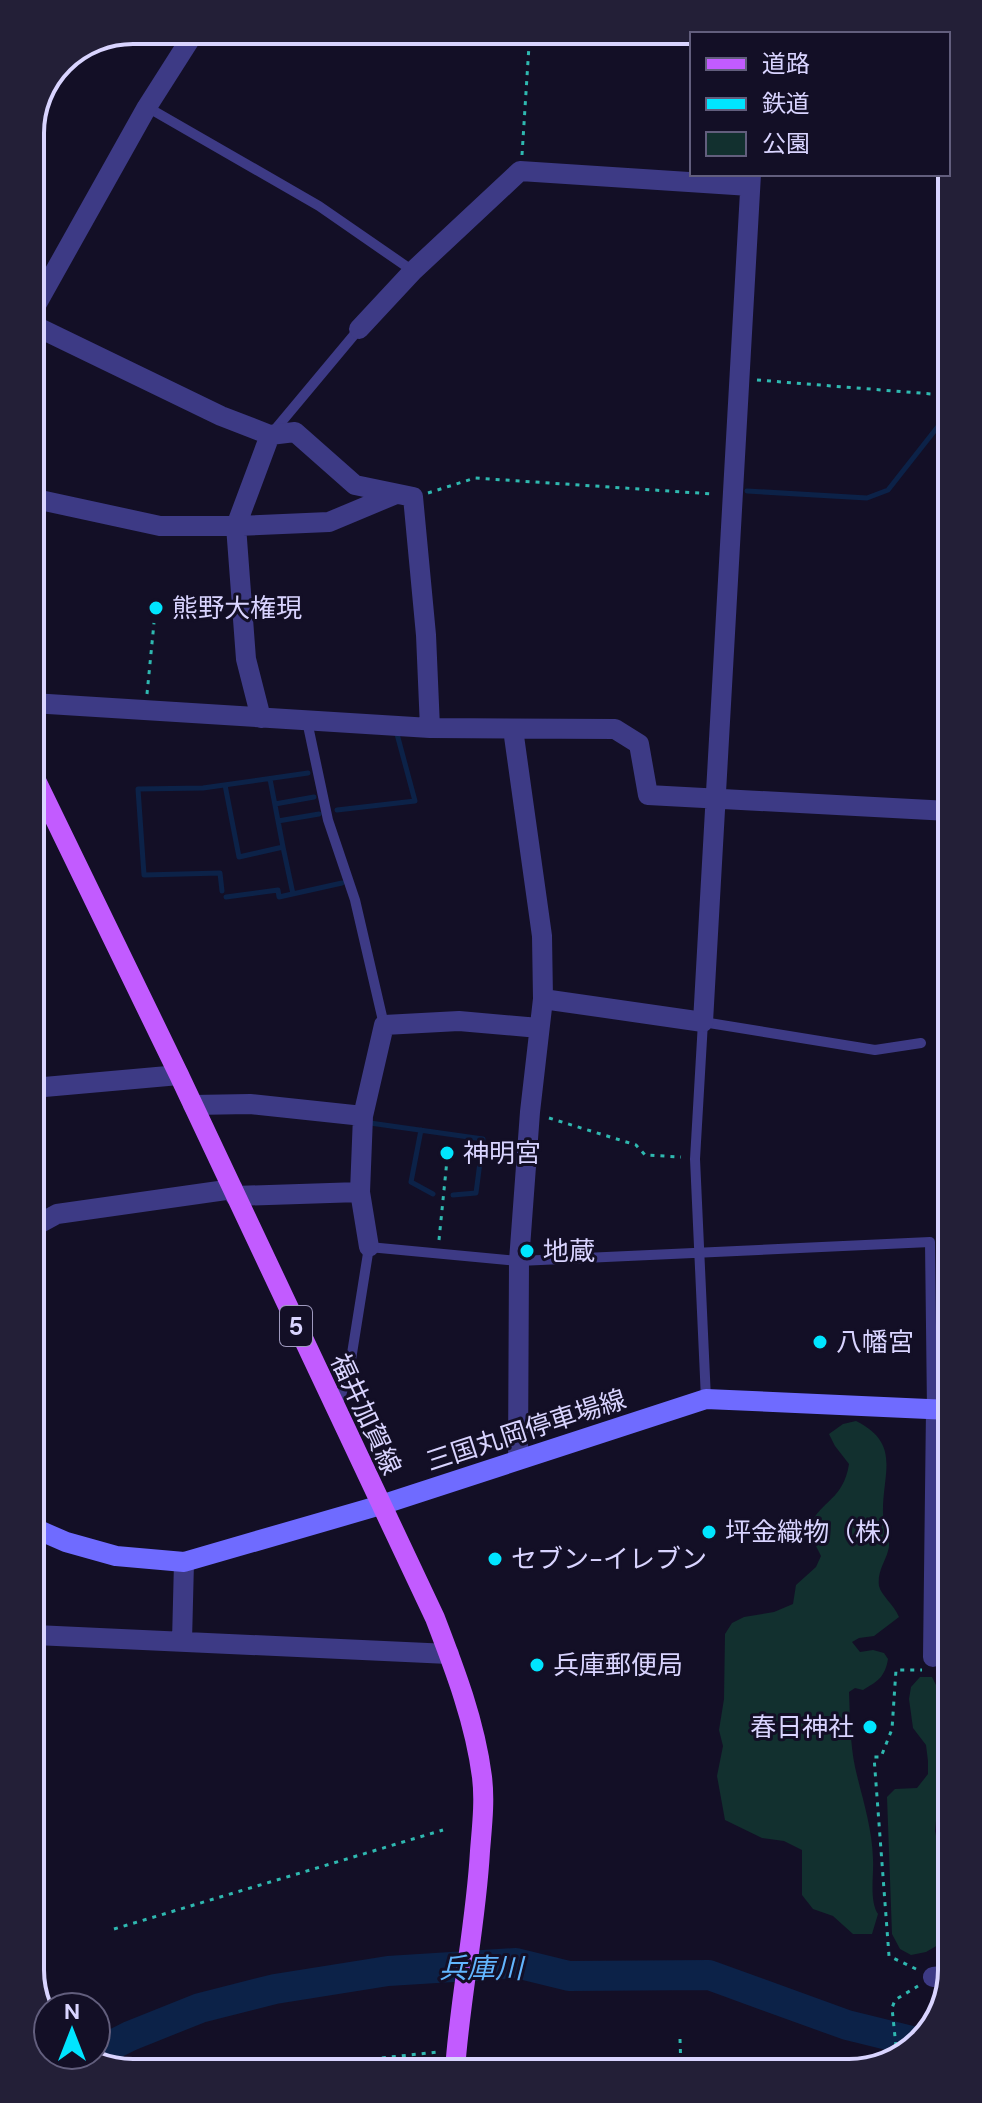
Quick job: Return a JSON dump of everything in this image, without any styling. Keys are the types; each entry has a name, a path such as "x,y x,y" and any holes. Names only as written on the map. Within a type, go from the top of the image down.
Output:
{"main road":[{"name":"福井加賀線","path":"44,797 179,1075 449,1654 476,1741 483,1779 477,1901 456,2052"},
{"name":"三国丸岡停車場線","path":"44,1532 116,1556 184,1562 381,1505 706,1399 938,1409"}],"street":[{"path":"44,291 147,107 187,44"},
{"path":"359,329 413,271 520,171 750,180 703,1022 543,999"},
{"path":"44,330 221,416 270,435 295,432 355,485 404,496"},
{"path":"261,718 246,659 236,526 270,435"},
{"path":"44,501 160,526 236,526 329,522 404,496"},
{"path":"404,496 426,635 430,728"},
{"path":"44,704 430,728 615,729 639,744 648,795 938,810"},
{"path":"513,729 542,936 543,999 530,1112 519,1261 518,1459"},
{"path":"369,1247 360,1192 363,1116 384,1025 459,1021 539,1028"},
{"path":"44,1087 179,1075"},
{"path":"193,1105 250,1104 363,1116"},
{"path":"44,1221 57,1214 234,1193 360,1192"},
{"path":"933,1657 938,1450"},
{"path":"182,1641 184,1562"},
{"path":"44,1635 449,1654"}],"lane":[{"path":"147,107 319,206 413,271"},
{"path":"270,435 359,329"},
{"path":"307,721 328,820 355,900 384,1025"},
{"path":"706,1399 695,1159 703,1022 875,1050 921,1043"},
{"path":"336,1410 350,1366 369,1247 519,1261 930,1242 938,1390"}],"path":[{"path":"520,171 529,44"},
{"path":"739,378 938,395"},
{"path":"404,496 475,478 731,495"},
{"path":"145,710 154,623"},
{"path":"530,1112 636,1145 645,1155 695,1159"},
{"path":"438,1254 447,1160"},
{"path":"933,1657 932,1671 896,1670 892,1729 881,1757 874,1757 889,1956 938,1974"},
{"path":"114,1929 443,1830"},
{"path":"896,2045 892,2008 895,2000 937,1978"},
{"path":"680,2039 681,2059"},
{"path":"374,2059 456,2052"}],"green space":[{"path":"856,1421 879,1439 884,1450 883,1514 889,1547 880,1572 879,1586 899,1617 874,1636 852,1642 860,1652 873,1650 884,1653 888,1659 877,1681 863,1690 855,1688 849,1692 853,1758 872,1847 873,1895 878,1914 872,1934 853,1934 833,1916 813,1909 802,1895 802,1850 784,1841 762,1838 725,1820 717,1776 723,1746 719,1730 724,1699 725,1634 732,1623 744,1617 774,1612 793,1604 796,1585 816,1567 821,1556 808,1530 818,1512 842,1486 849,1464 829,1434 843,1424"},
{"path":"920,1677 932,1677 938,1689 935,1831 938,1845 938,1945 911,1955 900,1949 892,1934 887,1797 895,1789 917,1788 928,1774 926,1745 913,1728 909,1699 911,1687"}],"waterway":[{"path":"747,491 867,498 888,490 938,426"},
{"path":"337,810 415,801 397,734"},
{"path":"222,891 220,873 144,875 138,789 203,788 308,773"},
{"path":"225,785 239,857 283,847 270,779"},
{"path":"275,804 314,797"},
{"path":"278,821 319,814"},
{"path":"283,847 293,894"},
{"path":"226,897 278,890 279,897 342,883"},
{"path":"370,1121 483,1139 476,1193 453,1195"},
{"path":"421,1130 411,1182 433,1194"},
{"name":"兵庫川","path":"112,2045 200,2008 275,1989 388,1971 516,1963 569,1976 709,1975 847,2025 905,2039"}],"place":[{"name":"熊野大権現","path":"156,608"},
{"name":"神明宮","path":"447,1153"},
{"name":"地蔵","path":"527,1251"},
{"name":"八幡宮","path":"820,1342"},
{"name":"坪金織物（株）","path":"709,1532"},
{"name":"セブン-イレブン","path":"495,1559"},
{"name":"兵庫郵便局","path":"537,1665"},
{"name":"春日神社","path":"870,1727"}]}
